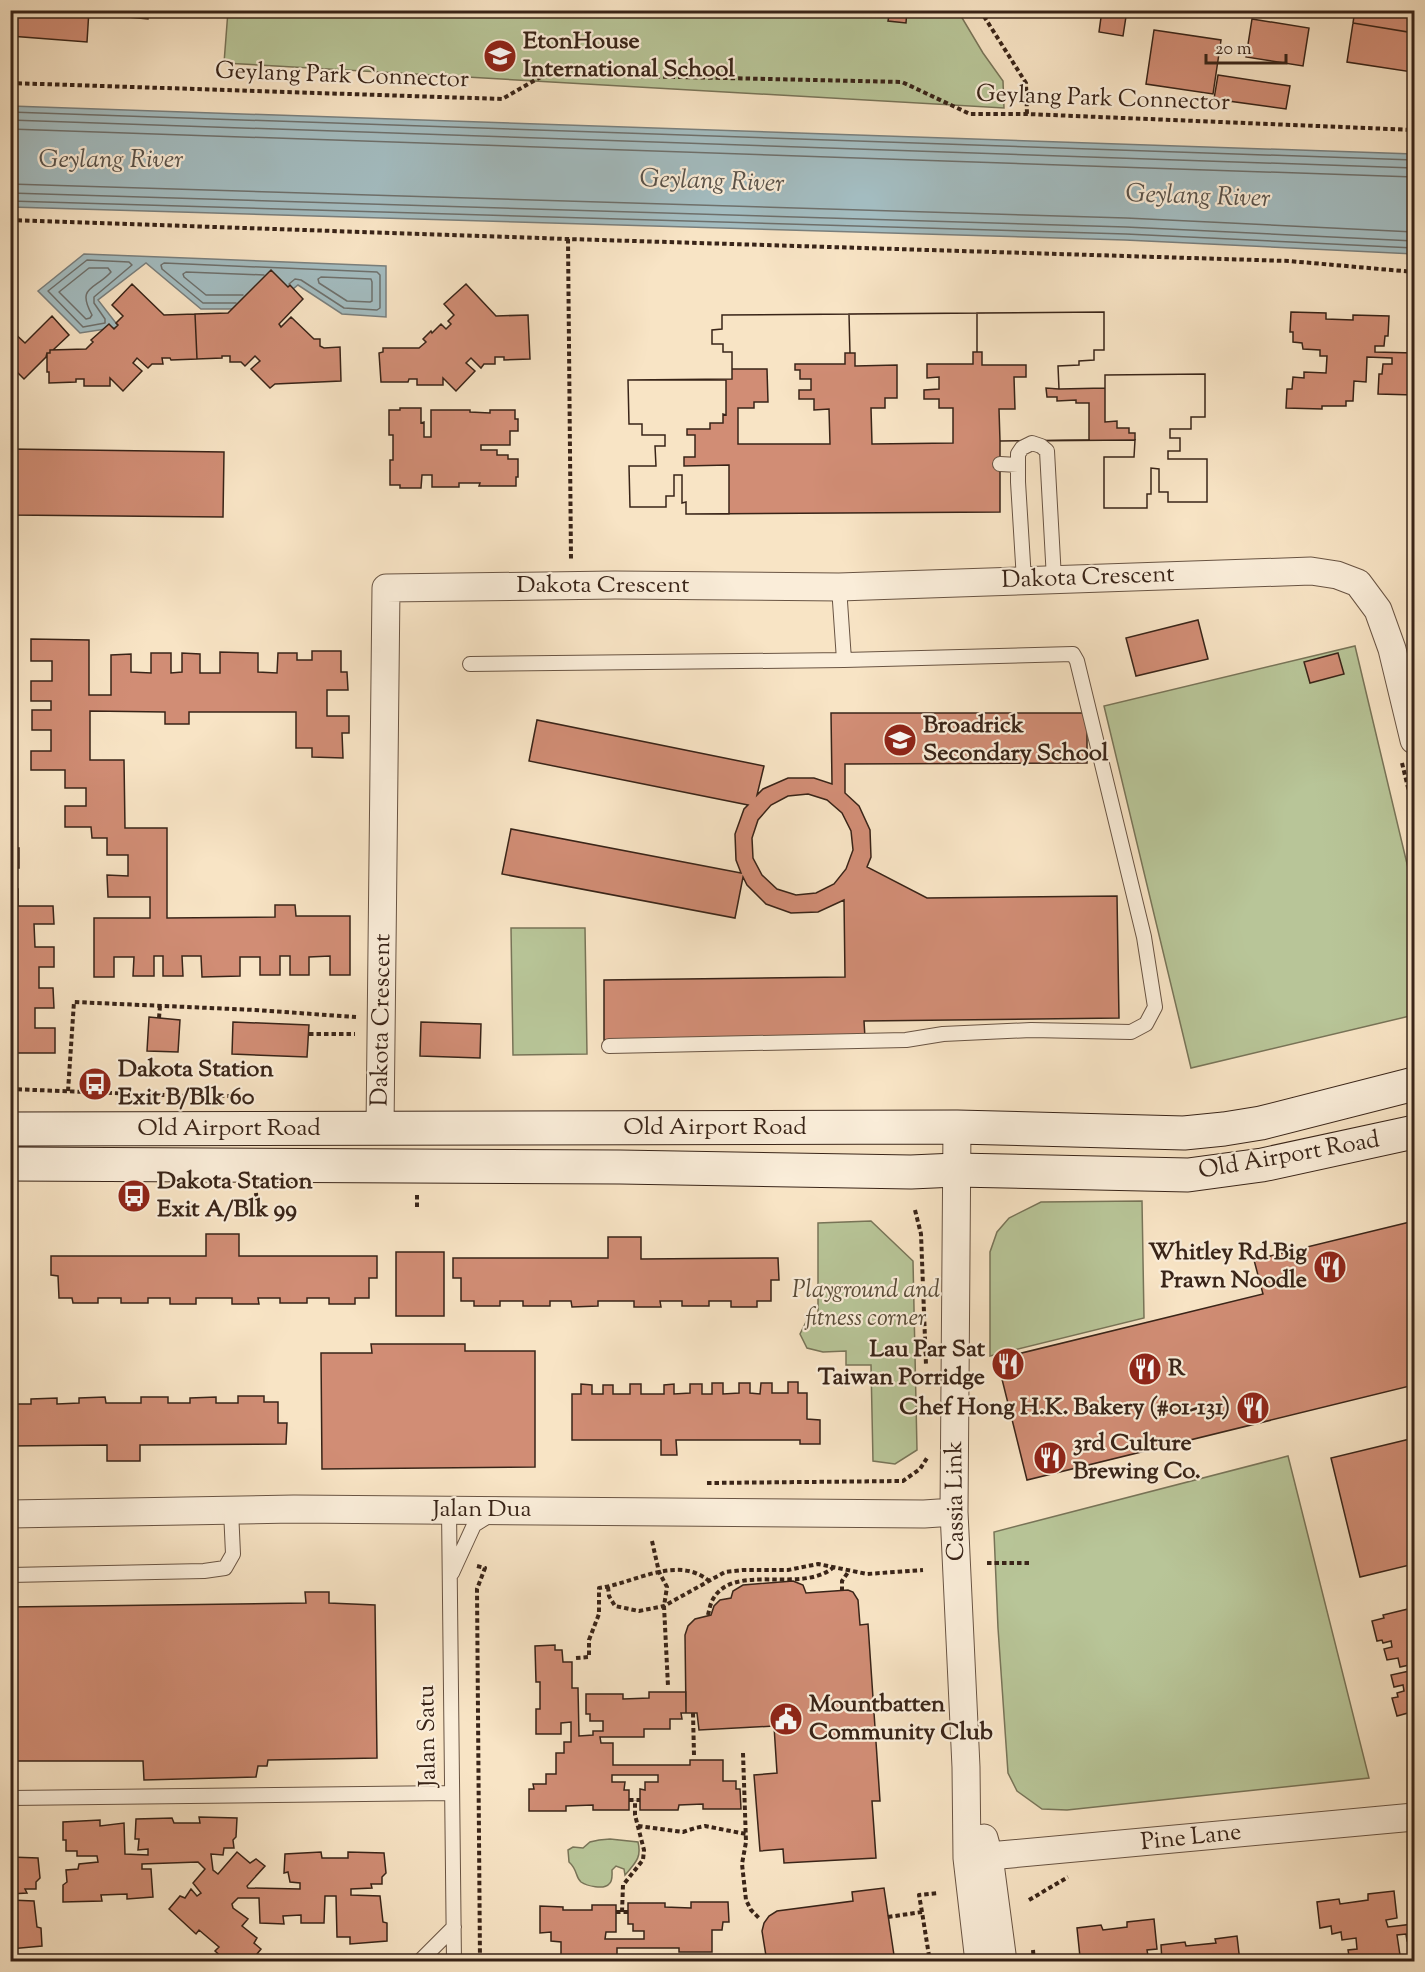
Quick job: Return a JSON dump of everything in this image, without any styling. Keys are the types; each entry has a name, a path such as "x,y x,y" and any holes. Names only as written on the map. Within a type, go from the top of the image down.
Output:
{"main road":[{"name":"Old Airport Road","path":"10,1129 957,1127 1184,1133 1224,1130 1261,1123 1414,1084"},
{"name":"Old Airport Road","path":"10,1164 608,1167 911,1172 956,1170 1188,1175 1262,1165 1414,1132"}],"street":[{"name":"Dakota Crescent","path":"380,1128 386,588 615,585 839,587 1311,571 1337,575 1358,583 1378,610 1388,639 1407,747"},
{"name":"Cassia Link","path":"957,1127 954,1512 966,1767 978,1857 1003,1962"},
{"name":"Jalan Dua","path":"10,1514 449,1509 924,1514 954,1512"},
{"name":"Pine Lane","path":"978,1857 1414,1817"},
{"name":"Cassia Link","path":"978,1857 979,1962"}],"lane":[{"path":"1024,580 1018,454 1022,448 1032,442 1047,451 1054,579"},
{"path":"1000,464 1018,465"},
{"path":"839,587 844,660"},
{"path":"470,664 844,660 1073,654 1077,661 1144,937 1155,1007 1146,1024 1131,1032 1031,1030 943,1034 906,1040 609,1046"},
{"name":"Jalan Satu","path":"449,1509 454,1962"},
{"path":"10,1575 204,1571 225,1568 233,1554 231,1510"},
{"path":"449,1580 474,1525 499,1510"},
{"path":"10,1797 451,1793"},
{"path":"419,1962 454,1928"}],"path":[{"path":"980,10 1026,83 1027,114"},
{"name":"Geylang Park Connector","path":"10,83 502,99 546,74 902,81 970,114 1027,114 1414,130"},
{"path":"10,220 1289,261 1414,272"},
{"path":"568,239 571,563"},
{"path":"1407,747 1414,812"},
{"path":"68,1091 74,1002 255,1010 367,1018"},
{"path":"159,1018 160,1006"},
{"path":"309,1034 362,1034"},
{"path":"10,1089 188,1096 255,1096"},
{"path":"256,1192 257,1206"},
{"path":"915,1210 921,1234 926,1371"},
{"path":"920,1470 930,1453"},
{"path":"652,1541 659,1572 667,1587 664,1606 668,1686"},
{"path":"987,1563 1031,1563"},
{"path":"608,1587 609,1596 615,1605 639,1611 664,1606 725,1572 788,1570 818,1564 867,1574 923,1570"},
{"path":"708,1615 712,1600 721,1589 735,1582 798,1580 829,1572 835,1566"},
{"path":"480,1962 477,1589 485,1568"},
{"path":"576,1658 589,1657 590,1640 599,1614 599,1588 659,1572 676,1570 693,1572 709,1581"},
{"path":"842,1591 842,1581 849,1571"},
{"path":"693,1713 694,1755"},
{"path":"743,1753 746,1842 742,1864 746,1900 751,1910 760,1919"},
{"path":"622,1912 623,1885 643,1860 644,1850 635,1815 637,1800 629,1800"},
{"path":"638,1826 683,1832 705,1826 746,1834"},
{"path":"930,1962 919,1895 938,1893"},
{"path":"616,1912 628,1912"},
{"path":"888,1917 922,1912"},
{"path":"1033,1950 1034,1962"}],"green space":[{"name":"EtonHouse International School","path":"228,11 958,11 1003,81 1004,108 224,63"},
{"path":"1355,646 1414,893 1414,1015 1191,1068 1104,706"},
{"path":"511,928 585,928 587,1054 513,1055"},
{"path":"1142,1201 1144,1318 990,1356 990,1252 997,1232 1009,1218 1041,1202"},
{"name":"Playground and fitness corner","path":"871,1221 913,1261 917,1450 895,1464 873,1461 871,1365 846,1365 846,1351 823,1352 807,1348 800,1334 807,1320 818,1315 818,1223"},
{"path":"1288,1456 1369,1778 1067,1810 1042,1809 1017,1791 1008,1773 994,1532"},
{"path":"610,1839 638,1842 639,1852 635,1864 625,1875 624,1869 616,1866 612,1870 612,1878 607,1886 595,1887 581,1882 569,1862 568,1850 573,1847 583,1848 590,1842"}],"water":[{"name":"Geylang River","path":"11,106 1414,154 1414,254 1125,240 11,207"},
{"path":"84,254 386,266 386,317 342,314 298,285 268,309 201,309 146,263 98,300 119,327 80,333 38,291"}],"building":[{"path":"10,10 89,10 87,42 10,36"},
{"path":"89,10 119,10 118,16 89,14"},
{"path":"119,10 149,10 148,19 118,16"},
{"path":"890,10 907,10 906,23 888,21"},
{"path":"1102,10 1127,10 1123,36 1099,32"},
{"path":"1355,10 1414,10 1414,33 1353,23"},
{"path":"1252,19 1309,28 1303,66 1246,57"},
{"path":"1353,23 1414,33 1412,72 1347,62"},
{"path":"1154,30 1221,40 1213,94 1146,84"},
{"path":"1218,75 1290,86 1286,109 1214,99"},
{"path":"271,270 303,299 279,324 281,327 291,317 314,339 320,339 320,346 340,347 341,381 275,384 270,388 251,369 260,361 255,356 245,366 241,362 230,362 230,356 197,359 195,314 228,313"},
{"path":"132,284 164,315 195,314 197,359 162,358 163,364 152,364 148,368 137,358 133,363 142,371 123,391 110,378 110,386 84,386 84,379 76,379 76,382 49,383 47,353 50,353 50,350 86,349 93,342 91,340 109,324 114,329 123,316 112,305"},
{"path":"466,284 496,316 528,315 530,359 504,360 504,357 495,357 495,364 484,364 481,368 471,358 466,363 475,371 456,391 443,378 443,385 417,385 417,379 409,379 408,382 381,382 379,353 383,352 383,348 419,348 426,342 423,339 431,331 432,333 441,324 446,329 451,324 448,321 454,315 444,304"},
{"path":"1104,312 1104,350 1094,350 1094,360 1079,361 1079,365 1058,366 1059,389 1046,388 1047,397 1057,397 1057,401 1076,400 1076,403 1089,403 1089,440 1000,441 999,409 1015,409 1014,377 1026,377 1026,365 982,365 982,352 977,352 977,313"},
{"path":"1104,312 1104,350 1094,350 1094,360 1079,361 1079,365 1058,366 1059,389 1105,388 1105,375 1205,374 1205,417 1191,417 1191,429 1170,429 1170,438 1180,438 1180,451 1168,451 1168,459 1207,459 1207,502 1168,502 1168,492 1159,492 1159,469 1151,468 1151,494 1147,494 1147,508 1104,508 1104,457 1134,457 1135,440 1000,441 1000,512 686,514 686,502 682,503 682,475 674,475 674,496 666,496 666,507 630,507 629,466 656,466 655,446 665,446 665,435 642,435 642,424 629,424 628,380 732,379 732,352 723,352 723,344 712,344 712,330 722,329 722,315"},
{"path":"1291,312 1326,313 1326,319 1353,320 1353,315 1389,316 1388,336 1385,336 1384,346 1375,346 1375,352 1414,353 1414,395 1378,394 1379,374 1382,374 1383,364 1392,364 1392,358 1367,357 1366,382 1354,381 1353,401 1346,401 1346,406 1322,406 1322,409 1286,408 1287,389 1292,389 1293,377 1304,378 1304,372 1326,373 1327,356 1320,356 1320,350 1303,349 1302,343 1293,342 1293,332 1290,332"},
{"path":"977,313 977,352 973,352 973,364 927,364 927,378 939,377 939,389 924,390 924,399 939,399 939,408 953,408 953,443 872,444 871,408 885,408 885,398 897,398 897,365 855,366 855,353 850,353 849,314"},
{"path":"849,314 850,353 845,353 845,364 795,364 795,370 800,370 800,379 811,379 811,390 799,390 799,399 814,399 814,410 829,409 830,444 738,444 738,408 754,408 754,402 768,402 767,369 732,369 732,352 723,352 723,344 712,344 712,330 722,329 722,315"},
{"path":"52,316 69,335 53,350 50,350 50,353 47,353 46,357 24,379 10,365 10,332 12,331 25,343"},
{"path":"1205,374 1205,417 1191,417 1191,429 1170,429 1170,438 1180,438 1180,451 1168,451 1168,459 1207,459 1207,502 1168,502 1168,492 1159,492 1159,469 1151,468 1151,494 1147,494 1147,508 1104,508 1104,457 1134,457 1135,440 1135,433 1129,433 1129,428 1117,428 1117,421 1105,422 1105,375"},
{"path":"628,380 726,380 726,415 723,414 723,423 710,423 710,429 687,429 687,435 695,435 695,457 684,457 684,466 729,465 729,514 686,514 686,502 682,503 682,475 674,475 674,496 666,496 666,507 630,507 629,466 656,466 655,446 665,446 665,435 642,435 642,424 629,424"},
{"path":"400,408 421,408 424,437 431,437 431,410 470,410 470,412 490,413 490,410 515,410 518,431 510,431 510,445 481,445 481,450 497,450 497,455 508,455 508,459 518,459 516,486 479,486 480,483 459,483 459,487 432,487 432,475 422,475 421,488 400,488 400,485 390,485 393,435 389,435 389,410 400,410"},
{"path":"10,449 224,452 223,517 10,515"},
{"path":"1198,620 1208,659 1136,676 1126,638"},
{"path":"31,639 89,640 89,695 111,695 111,655 131,654 131,672 151,673 151,653 171,653 171,673 182,672 182,653 200,654 200,673 220,673 220,652 258,653 258,672 277,673 278,653 297,653 297,660 312,660 312,651 341,651 341,672 347,672 348,690 327,690 327,716 349,716 349,733 342,733 343,758 312,757 312,748 296,748 296,712 189,712 189,724 165,724 165,712 90,711 90,760 124,760 125,828 167,828 167,918 275,917 275,905 295,905 296,916 350,916 350,975 330,975 330,956 309,957 309,975 290,975 290,956 280,956 280,975 260,975 260,957 240,957 240,976 202,977 201,956 182,956 183,976 163,976 163,956 154,956 154,976 133,976 134,957 114,957 114,977 94,977 94,918 150,918 150,897 108,897 107,875 128,876 128,855 107,855 107,838 92,838 91,827 65,827 65,806 86,806 86,788 65,788 65,770 31,770 31,751 51,751 51,730 32,730 32,710 51,710 51,701 31,701 31,681 52,681 52,661 31,661"},
{"path":"1338,653 1344,674 1310,683 1304,662"},
{"path":"831,713 1087,713 1087,763 845,764 845,793 859,806 870,830 871,857 867,867 927,898 1117,896 1119,1018 864,1021 865,1038 604,1040 604,980 845,977 844,900 818,912 791,913 766,904 747,885 743,877 735,918 502,874 511,829 741,873 736,860 735,834 744,809 748,805 529,761 537,720 764,766 757,795 763,789 788,778 814,778 832,784","holes":["808,794 827,800 842,813 851,831 853,850 846,869 834,884 816,893 796,895 777,889 762,875 753,858 752,838 758,820 771,805 788,796"]},
{"path":"10,848 19,848 19,868 10,868"},
{"path":"10,889 18,889 18,906 53,906 54,924 34,924 35,947 54,947 54,967 39,967 39,988 53,988 54,1008 35,1008 35,1028 55,1028 55,1053 10,1053"},
{"path":"149,1017 180,1020 178,1052 147,1051"},
{"path":"233,1022 309,1025 307,1057 232,1054"},
{"path":"421,1022 481,1024 480,1058 420,1056"},
{"path":"1414,1221 1414,1385 1027,1480 997,1359 1263,1294 1254,1260"},
{"path":"206,1234 239,1234 239,1256 377,1256 377,1278 369,1278 369,1298 355,1298 355,1304 329,1304 329,1298 307,1298 307,1303 280,1303 280,1298 258,1298 259,1304 232,1304 232,1298 196,1298 196,1304 170,1304 170,1298 148,1298 148,1303 121,1303 121,1298 98,1298 98,1303 73,1303 72,1298 59,1298 58,1276 51,1275 51,1256 206,1256"},
{"path":"608,1237 641,1237 641,1259 778,1258 779,1280 771,1280 771,1301 757,1301 757,1307 731,1307 731,1301 709,1301 709,1306 682,1306 682,1301 660,1301 661,1307 634,1307 634,1301 598,1301 598,1306 572,1307 571,1301 550,1301 550,1306 523,1306 523,1301 500,1301 500,1306 474,1306 474,1301 461,1301 461,1278 453,1278 453,1258 608,1258"},
{"path":"396,1252 444,1252 444,1316 396,1316"},
{"path":"371,1344 465,1344 465,1351 535,1351 535,1467 322,1469 321,1353 372,1353"},
{"path":"788,1382 798,1382 798,1393 807,1393 807,1419 820,1420 820,1444 800,1444 800,1440 676,1440 677,1455 661,1455 661,1440 572,1440 572,1394 581,1394 581,1384 592,1385 592,1394 603,1394 603,1385 613,1385 613,1394 630,1394 630,1384 641,1384 641,1394 664,1394 664,1385 674,1384 674,1394 690,1393 690,1384 702,1384 702,1394 712,1394 712,1383 723,1383 723,1394 739,1393 739,1383 750,1383 750,1393 760,1394 761,1383 772,1383 772,1393 788,1393"},
{"path":"238,1396 264,1396 264,1402 278,1402 278,1423 287,1423 286,1444 140,1445 140,1461 107,1461 107,1445 10,1446 10,1404 31,1404 31,1399 57,1398 57,1404 79,1403 79,1398 105,1397 106,1403 141,1403 141,1397 168,1397 168,1403 190,1403 190,1398 216,1397 216,1403 238,1403"},
{"path":"1414,1438 1414,1564 1360,1577 1331,1458"},
{"name":"Mountbatten Community Club","path":"793,1581 803,1585 806,1593 848,1590 853,1592 858,1600 860,1625 868,1624 880,1801 872,1801 876,1858 784,1863 783,1849 760,1851 754,1775 777,1773 774,1726 699,1730 697,1713 686,1713 685,1635 688,1626 695,1619 711,1615 714,1606 720,1600 731,1598 733,1591 743,1585"},
{"path":"305,1592 329,1592 329,1603 375,1605 377,1758 268,1760 267,1766 258,1766 256,1777 144,1780 143,1761 10,1761 10,1607 306,1603"},
{"path":"1408,1609 1412,1623 1414,1622 1414,1664 1400,1667 1398,1658 1387,1660 1384,1649 1392,1647 1391,1641 1383,1643 1382,1640 1377,1641 1372,1621 1384,1618 1383,1615"},
{"path":"555,1645 555,1650 562,1650 563,1662 572,1662 572,1688 578,1688 579,1736 593,1735 593,1731 603,1731 603,1721 590,1721 590,1714 586,1714 586,1694 623,1694 623,1699 649,1698 649,1692 686,1692 686,1713 681,1713 682,1719 670,1719 670,1729 644,1729 644,1737 600,1737 601,1743 613,1743 613,1765 690,1765 690,1760 723,1760 723,1781 736,1781 736,1789 740,1789 741,1809 703,1809 703,1804 679,1805 678,1810 640,1810 640,1789 645,1790 645,1782 658,1782 658,1775 612,1775 612,1782 625,1782 624,1790 629,1790 629,1810 593,1810 593,1805 566,1806 566,1811 529,1811 529,1789 534,1789 533,1784 546,1784 546,1774 556,1774 556,1753 564,1753 564,1742 571,1742 571,1722 561,1723 561,1734 536,1734 536,1709 540,1709 540,1682 536,1682 535,1646"},
{"path":"1414,1670 1414,1718 1410,1719 1408,1713 1397,1716 1392,1698 1398,1697 1397,1693 1404,1691 1403,1685 1394,1687 1391,1675"},
{"path":"199,1817 237,1818 234,1848 224,1848 223,1855 211,1854 213,1870 218,1874 237,1852 250,1863 256,1859 265,1866 247,1886 248,1888 300,1889 300,1883 290,1882 288,1872 284,1873 285,1854 321,1852 322,1858 348,1858 348,1852 384,1853 386,1873 382,1877 382,1884 371,1884 372,1888 351,1889 351,1895 380,1896 383,1922 387,1923 387,1941 350,1944 350,1937 337,1937 336,1896 325,1896 324,1923 301,1923 301,1915 283,1916 284,1924 260,1923 259,1898 238,1898 232,1904 233,1908 248,1919 242,1926 257,1938 254,1943 261,1949 253,1959 257,1960 256,1962 227,1962 215,1951 219,1947 199,1930 196,1934 169,1909 180,1896 185,1898 191,1889 197,1896 201,1893 193,1883 205,1869 198,1862 142,1864 142,1869 151,1869 153,1897 127,1899 127,1894 101,1895 102,1901 63,1902 63,1885 67,1882 66,1870 78,1869 79,1864 98,1862 97,1856 77,1856 77,1851 66,1851 66,1840 63,1840 63,1822 100,1820 100,1826 124,1823 125,1854 148,1855 148,1849 138,1850 139,1839 135,1839 136,1819 172,1818 174,1823 200,1823"},
{"path":"10,1857 38,1858 40,1878 36,1882 36,1889 25,1889 27,1893 10,1894"},
{"path":"884,1888 895,1962 755,1962 754,1958 766,1956 762,1931 769,1916 777,1911 853,1901 852,1892"},
{"path":"1394,1891 1397,1918 1386,1920 1388,1927 1413,1924 1411,1913 1414,1913 1414,1940 1407,1941 1406,1934 1397,1935 1401,1962 1350,1962 1348,1950 1357,1949 1356,1938 1342,1940 1341,1932 1332,1934 1331,1926 1320,1928 1317,1902 1339,1899 1340,1904 1368,1900 1368,1894"},
{"path":"10,1900 34,1901 37,1927 41,1928 42,1946 10,1949"},
{"path":"691,1902 728,1902 729,1922 723,1922 722,1930 712,1930 712,1952 679,1952 679,1948 617,1948 617,1962 561,1961 561,1942 551,1941 551,1932 540,1933 540,1906 563,1907 563,1910 592,1910 592,1905 616,1905 616,1932 606,1932 605,1939 644,1939 644,1931 633,1931 633,1924 628,1924 628,1903 665,1903 665,1907 691,1908"},
{"path":"1154,1919 1157,1949 1147,1950 1148,1956 1131,1958 1131,1962 1090,1962 1089,1956 1080,1957 1077,1928 1101,1925 1103,1930 1127,1927 1127,1922"},
{"path":"1237,1936 1240,1962 1162,1962 1161,1945 1185,1942 1186,1946 1216,1943 1215,1939"}],"place":[{"name":"EtonHouse International School","path":"500,56"},
{"name":"Broadrick Secondary School","path":"900,740"},
{"name":"Dakota Station Exit B/Blk 60","path":"95,1084"},
{"name":"Dakota Station Exit A/Blk 99","path":"134,1196"},
{"name":"Whitley Rd Big Prawn Noodle","path":"1330,1267"},
{"name":"Lau Par Sat Taiwan Porridge","path":"1008,1364"},
{"name":"R","path":"1145,1369"},
{"name":"Chef Hong H.K. Bakery (#01-131)","path":"1253,1408"},
{"name":"3rd Culture Brewing Co.","path":"1050,1458"},
{"name":"Mountbatten Community Club","path":"786,1719"}]}
